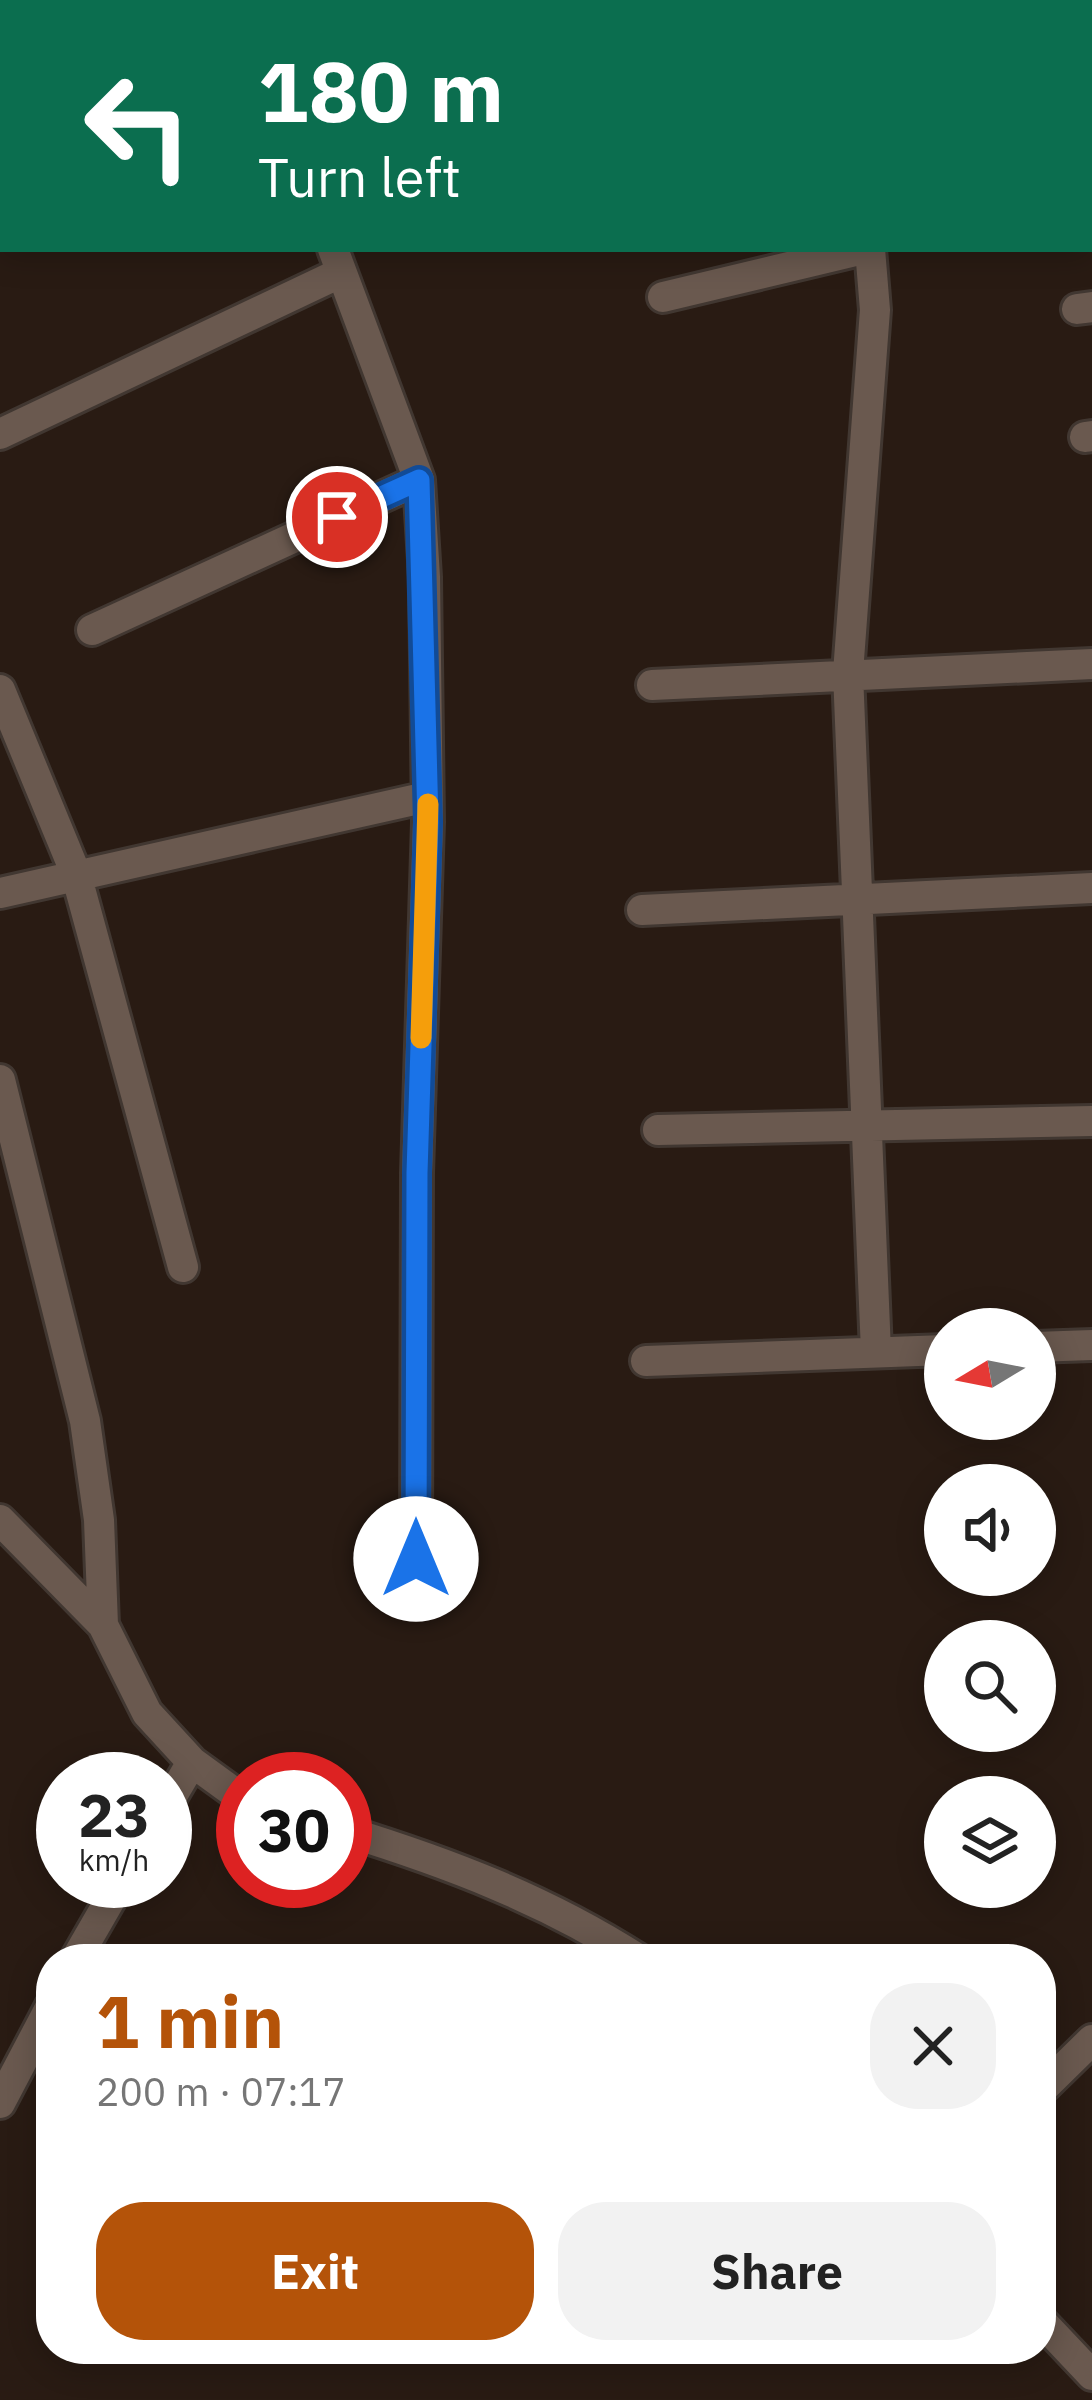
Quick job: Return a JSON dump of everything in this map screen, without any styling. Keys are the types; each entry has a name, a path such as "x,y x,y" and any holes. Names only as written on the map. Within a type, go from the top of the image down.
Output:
{"street":[{"path":"663,297 854,252"},
{"path":"867,252 874,310 848,673 877,1352"},
{"path":"0,434 337,261 419,480 428,797 417,1173 416,1559"},
{"path":"92,630 419,480"},
{"path":"652,685 1092,664"},
{"path":"0,690 76,874 183,1267"},
{"path":"0,893 428,797"},
{"path":"642,910 1092,888"},
{"path":"0,1080 85,1421 99,1520 103,1625"},
{"path":"658,1130 1092,1121"},
{"path":"1056,1346 1092,1345"},
{"path":"646,1361 924,1351"},
{"path":"0,1520 103,1625 147,1713 183,1752"},
{"path":"192,1762 216,1779"},
{"path":"372,1839 532,1897 612,1944"},
{"path":"85,1944 105,1908"},
{"path":"0,2103 36,2035"},
{"path":"1056,2075 1092,2040"},
{"path":"1056,2337 1092,2375"}],"slow traffic":[{"path":"421,1038 428,804"}],"route":[{"path":"337,517 419,480 428,822 417,1173 416,1559"}]}
